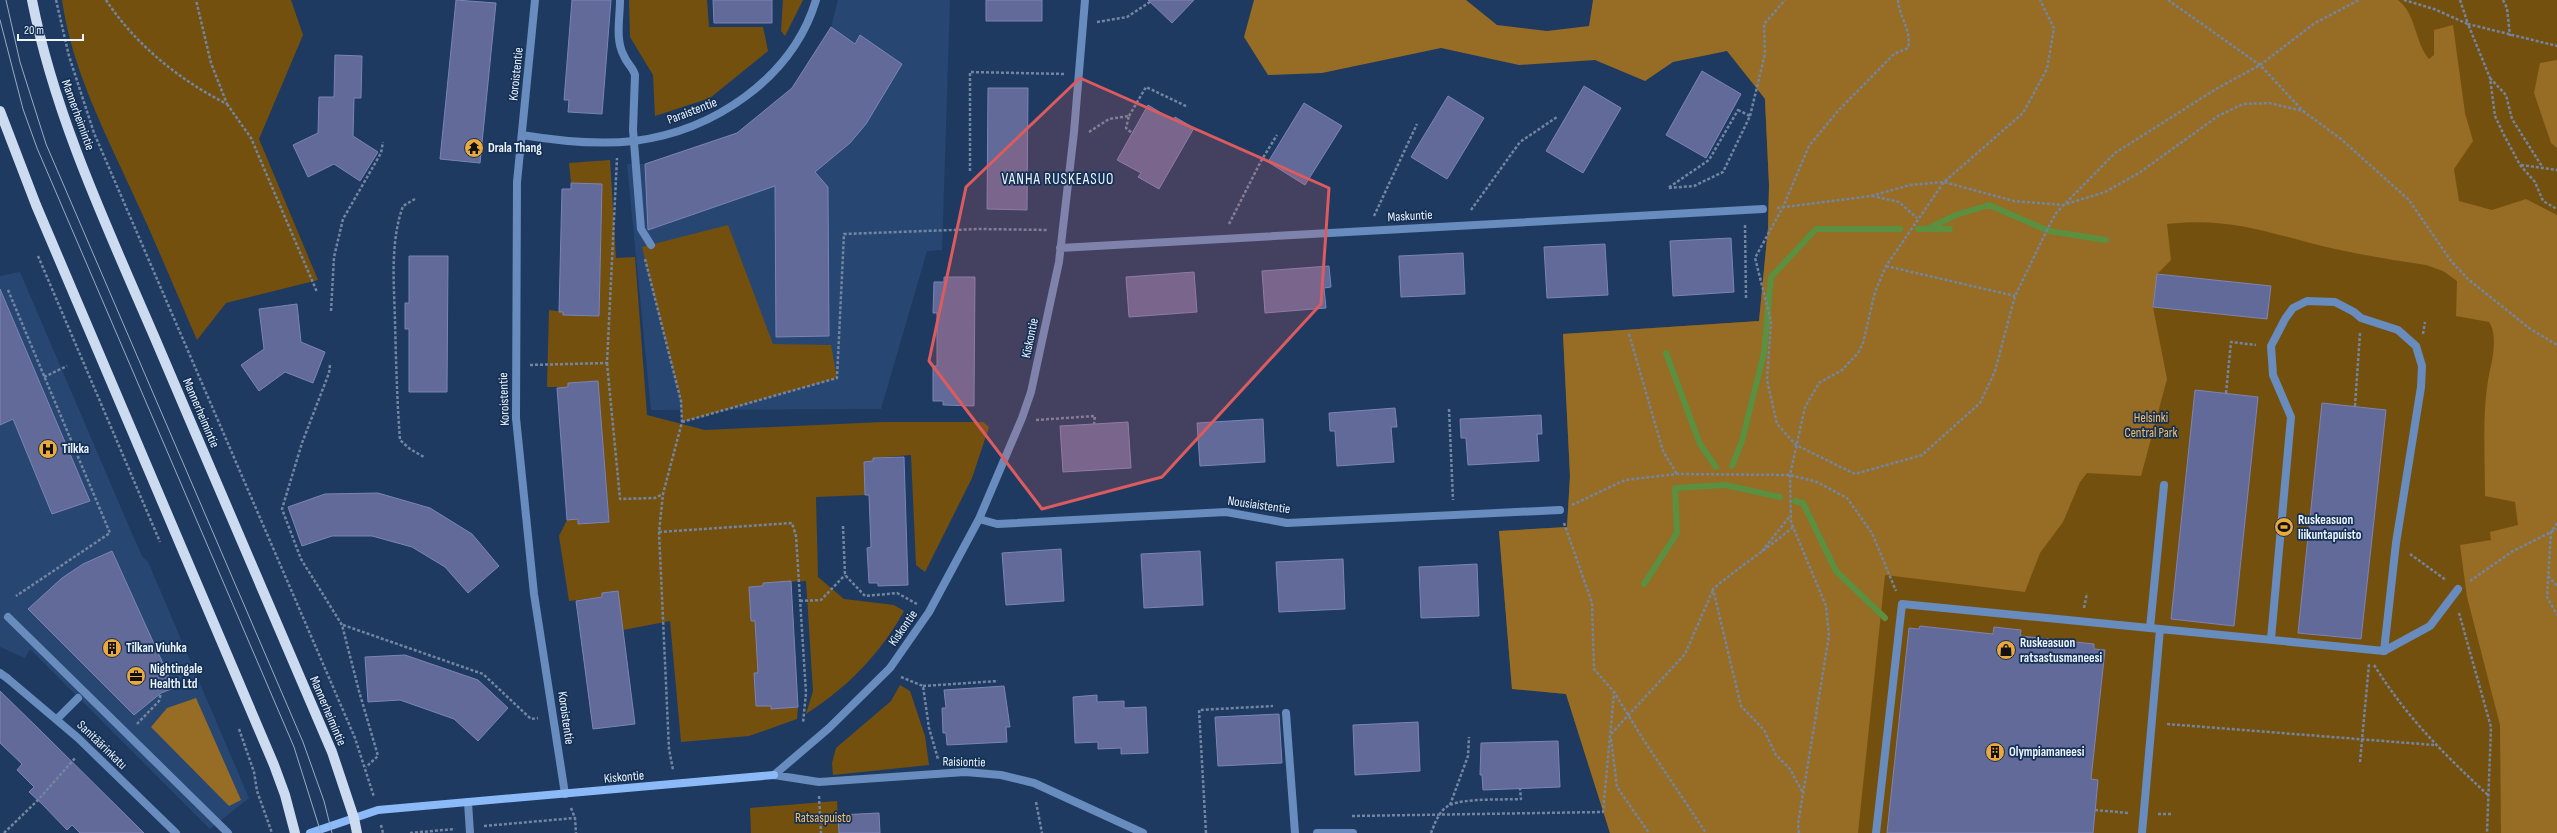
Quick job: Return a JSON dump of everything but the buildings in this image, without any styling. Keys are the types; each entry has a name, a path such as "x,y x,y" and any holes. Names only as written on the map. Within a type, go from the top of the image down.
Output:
{"main road":[{"name":"Mannerheimintie","path":"32,0 48,70 69,133 112,238 332,752 354,818 357,833"},
{"path":"0,111 36,205 250,708 285,795 295,833"}],"street":[{"name":"Koroistentie","path":"535,0 516,213 516,418 534,594 565,794"},
{"path":"620,0 619,41 624,57 633,68 635,75 634,141 641,229 651,245"},
{"name":"Paraistentie","path":"522,136 565,141 634,141 697,124 722,113 756,90 799,39 816,0"},
{"name":"Kiskontie","path":"310,833 378,810 774,775 829,728 890,668 929,612 979,519 1022,418 1031,392 1059,262 1080,75 1086,0"},
{"name":"Maskuntie","path":"1060,248 1763,208"},
{"path":"2271,639 2291,417 2273,375 2271,346 2293,308 2308,301 2334,302 2354,312 2361,318 2398,330 2416,346 2422,366 2421,387 2396,543 2384,651"},
{"path":"2150,628 2164,485"},
{"name":"Nousiaistentie","path":"979,519 997,524 1226,512 1287,523 1560,510"},
{"path":"1876,833 1902,604 2384,651 2430,626 2458,589"},
{"path":"8,617 228,833"},
{"path":"2142,833 2160,629"},
{"name":"Sanitäärinkatu","path":"0,673 57,719 176,833"},
{"path":"57,719 78,698"},
{"path":"1286,713 1295,833"},
{"name":"Raisiontie","path":"774,775 819,782 942,773 1001,775 1034,783 1143,833"},
{"path":"468,802 470,830"},
{"path":"1317,833 1353,833"}],"path":[{"path":"56,0 69,56 94,133 366,767 378,810"},
{"path":"106,0 120,22 144,46 192,84 227,104"},
{"path":"196,0 212,63 227,104 252,138 317,292"},
{"path":"1750,116 1738,110 1709,160 1668,188 1694,186 1723,172 1750,116 1765,54 1764,24 1785,0"},
{"path":"1898,0 1898,9 1910,38 1908,48 1894,54 1837,112 1809,146 1784,207 1755,258 1771,321 1767,380 1777,424 1796,446 1855,474 1922,455 1980,403 1995,371 2015,296 2034,253 2056,213 2115,153 2216,89 2260,65 2314,23 2359,0"},
{"path":"1799,833 1803,793 1829,636 1826,606 1793,527 1791,515 1790,475 1805,407 1812,392 1819,383 1842,370 1858,352 1863,343 1875,292 1886,266 1917,218 1944,182 2023,113 2047,68 2054,28 2040,0"},
{"path":"2168,0 2260,65 2303,111 2341,139 2408,200 2451,261 2468,279 2529,328 2557,345"},
{"path":"2404,0 2434,9 2468,24 2510,36 2557,46"},
{"path":"2460,0 2490,78 2495,116 2520,165 2535,182 2543,201 2557,209"},
{"path":"2503,0 2507,8 2510,36"},
{"path":"1084,22 1100,23 1126,17 1150,2"},
{"path":"970,171 970,72 1080,75"},
{"path":"2490,78 2506,95 2512,119 2543,168"},
{"path":"1132,133 1126,128 1129,116 1146,87 1188,107"},
{"path":"1763,208 1784,207 1871,196 1910,185 1944,182 2014,201 2063,205 2105,192 2139,173 2218,116 2243,104 2269,102 2303,111"},
{"path":"1074,132 1091,132 1109,119 1129,116"},
{"path":"1466,225 1470,212 1520,142 1556,117"},
{"path":"1372,231 1373,218 1417,124"},
{"path":"1226,239 1230,223 1261,161 1277,135"},
{"path":"615,141 617,181 608,363 620,499 655,498 663,494"},
{"path":"331,310 334,257 343,219 381,153 383,142"},
{"path":"2520,165 2557,170"},
{"path":"1871,196 1899,202 1917,218"},
{"path":"415,199 403,206 396,225 394,295 397,402 400,440 410,449 424,457"},
{"path":"1745,210 1746,298"},
{"path":"682,422 838,378 844,234 979,229 1046,230"},
{"path":"651,245 642,247 681,401 682,422 663,494 659,532 669,749 675,784"},
{"path":"37,253 160,543"},
{"path":"1886,266 2015,296"},
{"path":"8,290 110,533 16,596"},
{"path":"2355,406 2361,318"},
{"path":"1629,334 1663,451 1677,474"},
{"path":"2226,393 2231,342 2271,346"},
{"path":"515,365 608,363"},
{"path":"330,365 329,373 302,443 282,509 301,559 342,625 378,756 366,767"},
{"path":"44,377 67,366"},
{"path":"1449,409 1453,516"},
{"path":"1022,418 1039,420 1095,416 1094,424"},
{"path":"1706,833 1614,692 1594,669 1592,603 1560,510 1625,480 1677,474 1790,475 1817,482 1847,498 1872,533 1902,604"},
{"path":"1760,555 1791,515"},
{"path":"659,532 792,523 796,536 806,693 803,723"},
{"path":"2557,523 2551,532 2547,597 2557,615"},
{"path":"843,526 845,575 865,596 897,593 929,612"},
{"path":"1610,734 1685,654 1713,590 1738,567 1760,555 1793,527"},
{"path":"2458,589 2513,552 2557,529"},
{"path":"2396,543 2458,589"},
{"path":"800,601 821,600 845,575"},
{"path":"2548,576 2557,586"},
{"path":"2458,589 2457,608 2491,727 2490,796 2486,833"},
{"path":"1713,590 1724,626 1730,666 1741,706 1764,730 1776,755 1790,769 1803,793"},
{"path":"342,625 482,674 531,719"},
{"path":"2360,762 2369,658 2394,698 2434,745 2490,796"},
{"path":"890,668 902,678 923,686 998,681"},
{"path":"923,686 929,728 942,773"},
{"path":"1348,816 1438,816 1603,812 1614,692"},
{"path":"136,725 158,701 160,693"},
{"path":"1206,833 1199,710 1272,705 1286,713"},
{"path":"2152,723 2434,745"},
{"path":"238,724 254,772 257,791 272,833"},
{"path":"1610,734 1617,787 1649,833"},
{"path":"1432,833 1438,816 1450,805 1468,756 1469,737"},
{"path":"4,833 38,800 64,769"},
{"path":"819,782 821,833"},
{"path":"1450,805 1482,800 1520,799 1520,789"},
{"path":"565,794 575,818 576,833"},
{"path":"1036,802 1042,833"},
{"path":"410,833 470,830 575,818"}],"highlighted area":[{"path":"1080,78 1329,188 1321,304 1162,477 1042,509 929,361 966,187"}],"shaded area":[{"path":"838,0 950,0 942,250 927,251 881,409 651,410 627,164 645,164 737,133 792,88 831,27"},
{"path":"20,272 130,529 142,556 148,562 249,798 210,829 30,649 25,658 0,647 0,276"}],"green space":[{"path":"62,0 291,0 303,35 259,139 318,280 226,303 197,340 91,100 73,51"},
{"path":"629,0 707,0 709,27 763,27 768,51 710,98 655,116 653,75 630,37"},
{"path":"783,0 803,0 785,36 781,31"},
{"name":"Helsinki Central Park","path":"1254,0 1466,0 1497,25 1547,31 1589,26 1593,0 2398,0 2409,13 2420,44 2429,59 2434,55 2434,30 2453,25 2465,113 2473,141 2454,169 2459,201 2492,210 2526,199 2557,215 2557,833 2501,833 2500,725 2467,597 2460,545 2491,540 2490,532 2518,525 2515,502 2485,496 2484,445 2486,394 2494,346 2493,330 2489,322 2456,316 2457,281 2443,271 2426,265 2348,252 2246,227 2228,224 2189,222 2167,224 2171,260 2157,274 2153,307 2167,379 2141,476 2087,473 2080,482 2063,522 2040,553 2025,592 1885,575 1858,833 1610,833 1566,694 1512,689 1499,531 1567,527 1570,476 1563,334 1759,321 1768,228 1769,185 1765,99 1727,51 1673,62 1645,81 1595,60 1519,65 1441,48 1322,73 1268,75 1244,37"},
{"name":"Helsinki Central Park","path":"1760,0 2557,0 2557,833 1610,833 1566,694 1512,689 1499,531 1567,527 1570,476 1563,334 1759,321 1768,228 1769,185"},
{"path":"2557,60 2557,148 2551,143 2534,93 2540,63"},
{"path":"610,160 616,258 635,257 647,415 705,430 883,422 983,422 989,427 972,478 925,572 916,565 911,455 873,458 873,461 864,462 865,495 816,497 818,577 844,599 894,605 904,611 895,627 862,668 836,693 806,714 813,691 806,581 764,583 755,621 758,673 754,673 756,706 771,706 771,709 798,707 797,719 749,736 681,742 670,621 623,630 617,591 602,593 602,597 569,601 559,536 567,520 578,519 579,524 609,522 598,381 568,383 568,387 547,387 549,310 563,312 563,315 599,316 602,185 571,183 569,163"},
{"path":"728,225 773,344 831,345 837,378 682,422 681,401 642,247"},
{"path":"900,685 910,691 925,736 929,765 833,775 832,763 836,748 891,701"},
{"path":"196,698 241,800 229,806 151,727 167,708"},
{"name":"Ratsaspuisto","path":"837,801 839,833 751,833 750,808"}],"waterway":[{"path":"1927,229 1956,215 1989,205 2049,231 2106,240"},
{"path":"1732,466 1742,441 1764,353 1771,277 1816,229 1900,229"},
{"path":"1918,229 1950,229"},
{"path":"1666,353 1700,444 1716,467"},
{"path":"1644,584 1677,533 1675,488 1725,485 1780,497"},
{"path":"1795,501 1803,503 1836,571 1885,618"}],"tram line":[{"path":"6,0 20,62 46,144 303,742 324,801 332,833"},
{"path":"0,20 23,109 37,148 294,747 321,833"}],"place":[{"name":"Drala Thang","path":"474,148"},
{"name":"Tilkka","path":"48,449"},
{"name":"Ruskeasuon liikuntapuisto","path":"2284,527"},
{"name":"Tilkan Viuhka","path":"112,648"},
{"name":"Ruskeasuon ratsastusmaneesi","path":"2006,650"},
{"name":"Nightingale Health Ltd","path":"136,676"},
{"name":"Olympiamaneesi","path":"1995,752"}],"district":[{"name":"VANHA RUSKEASUO","path":"1058,179"}]}
